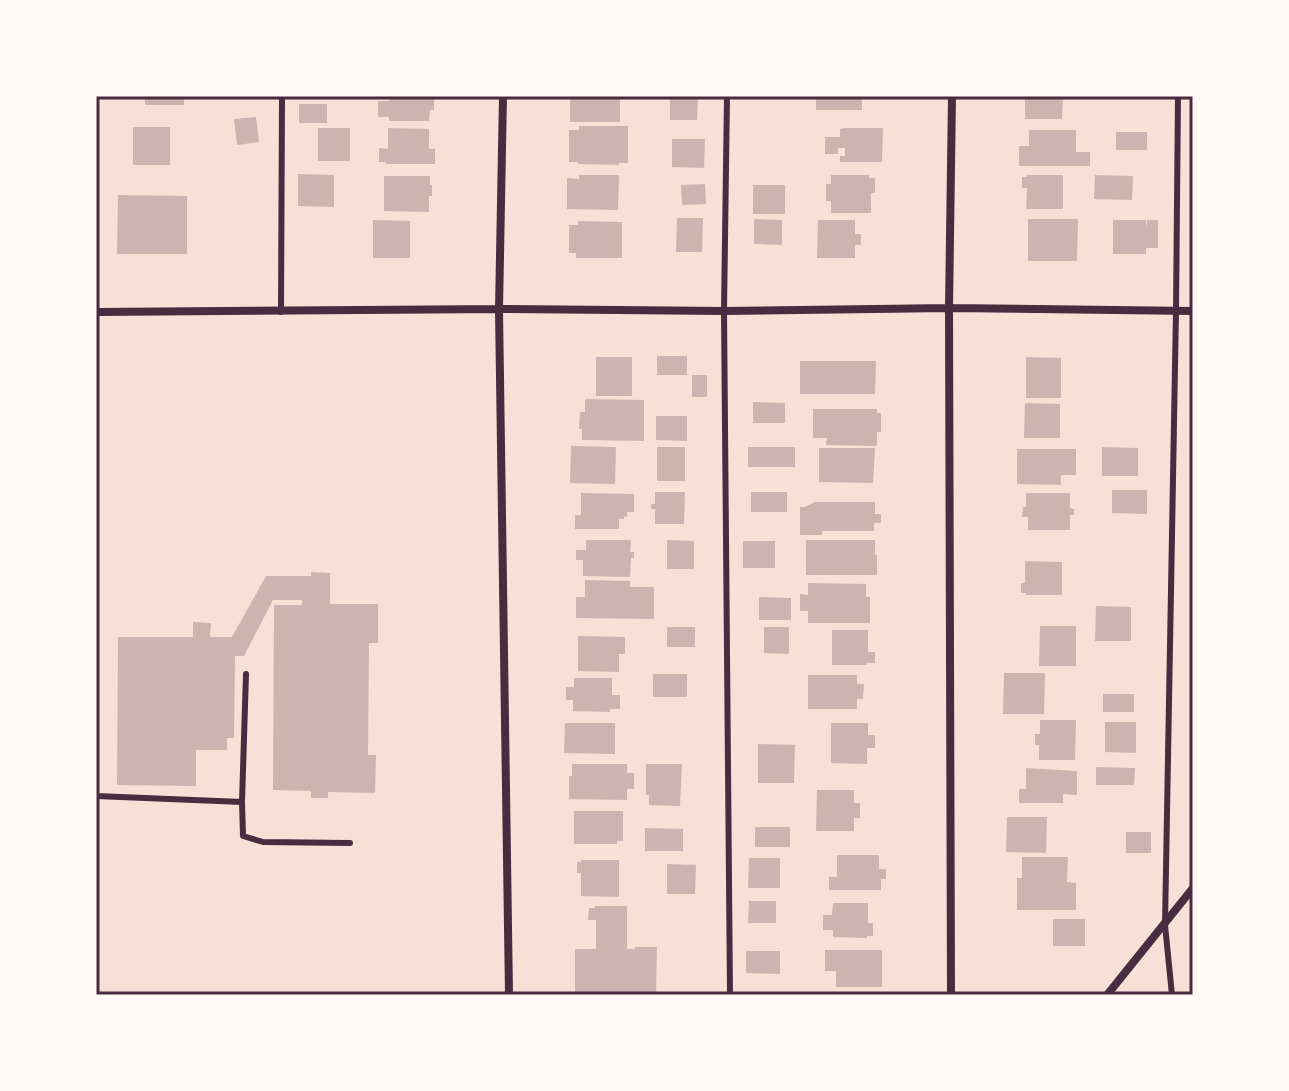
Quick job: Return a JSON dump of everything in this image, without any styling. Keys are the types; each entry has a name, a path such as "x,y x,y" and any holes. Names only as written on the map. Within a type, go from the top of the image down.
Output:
{"street":[{"path":"503,96 499,309 509,995"},
{"path":"951,995 949,308 952,96"},
{"path":"96,312 949,308 1193,311"},
{"path":"1107,995 1193,888"}],"lane":[{"path":"281,312 282,96"},
{"path":"727,96 724,311 730,995"},
{"path":"1172,995 1165,925 1178,96"},
{"path":"246,674 243,836 263,842 350,843"},
{"path":"96,796 242,802"}],"building":[{"path":"145,96 184,96 184,105 145,105"},
{"path":"389,96 434,97 434,110 430,110 429,121 389,121 389,117 378,117 378,101 389,101"},
{"path":"570,96 620,96 620,122 570,122"},
{"path":"816,96 862,96 862,110 816,110"},
{"path":"1025,96 1063,96 1062,119 1025,119"},
{"path":"670,98 698,98 697,120 670,120"},
{"path":"299,104 327,104 327,123 299,123"},
{"path":"256,117 259,142 237,145 234,119"},
{"path":"579,126 628,126 628,163 569,162 569,130 579,130"},
{"path":"133,127 170,127 170,165 133,165"},
{"path":"318,128 350,128 350,161 318,161"},
{"path":"388,128 429,129 429,149 435,149 435,164 379,162 379,148 388,149"},
{"path":"883,128 882,162 840,162 840,156 845,156 845,148 838,148 838,154 825,154 825,137 840,137 840,129"},
{"path":"1029,130 1076,130 1076,152 1090,152 1090,166 1019,166 1019,146 1029,146"},
{"path":"1116,132 1147,132 1147,150 1116,150"},
{"path":"672,139 705,139 704,168 672,167"},
{"path":"298,174 334,175 334,207 298,206"},
{"path":"579,175 619,175 618,210 567,209 567,178 579,179"},
{"path":"831,175 869,175 869,178 875,178 871,213 831,213 831,201 826,201 826,184 831,184"},
{"path":"1063,175 1063,209 1026,209 1027,188 1022,188 1022,177"},
{"path":"1095,175 1133,176 1132,200 1094,199"},
{"path":"384,176 430,176 432,196 429,196 429,212 384,211"},
{"path":"705,184 706,204 682,205 681,185"},
{"path":"753,185 785,185 785,214 753,214"},
{"path":"118,195 187,196 187,254 117,254"},
{"path":"677,218 703,218 702,252 676,252"},
{"path":"754,219 782,220 782,245 754,244"},
{"path":"1028,219 1078,219 1077,261 1028,261"},
{"path":"373,220 410,221 410,258 373,258"},
{"path":"818,220 855,220 855,234 861,234 861,245 855,245 855,258 817,258"},
{"path":"1113,220 1146,220 1147,228 1147,220 1158,220 1158,248 1146,248 1146,254 1113,254"},
{"path":"578,221 622,222 622,258 576,258 576,253 569,253 569,225 578,225"},
{"path":"657,356 687,356 687,375 657,375"},
{"path":"596,357 632,357 632,396 596,396"},
{"path":"1026,357 1061,358 1061,398 1026,398"},
{"path":"800,361 876,361 875,394 800,394"},
{"path":"692,375 707,375 707,397 692,397"},
{"path":"585,399 644,400 644,441 582,440 580,412 585,412"},
{"path":"753,402 785,403 785,423 753,423"},
{"path":"1025,403 1060,404 1060,438 1024,438"},
{"path":"813,409 877,409 877,413 881,413 881,432 877,432 877,446 826,445 827,438 813,438"},
{"path":"656,416 687,416 687,441 656,440"},
{"path":"571,446 616,447 615,484 570,483"},
{"path":"657,447 685,447 685,481 657,481"},
{"path":"748,447 795,447 795,467 748,467"},
{"path":"1102,447 1138,448 1138,476 1102,476"},
{"path":"819,448 875,448 873,483 819,482"},
{"path":"1017,449 1076,449 1076,475 1061,475 1061,485 1017,484"},
{"path":"1112,490 1147,490 1147,514 1112,513"},
{"path":"655,492 685,492 684,524 655,524 655,509 651,509 651,504 655,504"},
{"path":"751,492 787,492 787,512 751,512"},
{"path":"581,493 634,494 634,512 627,512 627,517 619,519 619,529 575,529 575,515 581,515"},
{"path":"1026,493 1070,493 1070,508 1074,509 1074,515 1070,515 1070,530 1028,530 1028,517 1022,517"},
{"path":"815,502 875,502 875,514 881,514 881,523 874,523 874,531 822,531 822,535 800,535 800,507"},
{"path":"586,540 631,540 630,552 634,552 634,558 631,558 630,577 583,576 583,560 576,560 576,550 586,550"},
{"path":"667,540 694,541 694,569 667,569"},
{"path":"806,540 875,540 877,575 806,575"},
{"path":"743,541 775,541 775,568 743,568"},
{"path":"1025,561 1062,562 1062,595 1021,593 1021,583 1025,583"},
{"path":"311,572 330,573 330,604 378,604 378,643 369,643 368,755 376,755 375,793 328,792 328,798 311,798 311,791 273,790 274,605 302,605 302,600 273,600 244,656 235,656 234,738 227,738 227,750 196,750 196,786 117,785 118,637 193,637 193,622 211,623 210,637 232,637 266,576 311,576"},
{"path":"585,580 630,581 630,587 654,587 654,619 576,618 576,597 585,597"},
{"path":"808,583 866,584 866,597 870,597 870,623 808,623 808,611 800,611 800,594 808,595"},
{"path":"759,597 791,598 791,620 759,620"},
{"path":"1096,606 1131,607 1131,641 1095,641"},
{"path":"1040,626 1076,626 1076,666 1039,666"},
{"path":"667,627 695,627 695,647 667,647"},
{"path":"764,627 789,627 789,654 764,653"},
{"path":"832,630 868,630 868,652 875,652 875,663 832,665"},
{"path":"578,636 625,637 625,654 619,654 619,672 578,671"},
{"path":"1004,673 1045,673 1044,714 1003,714"},
{"path":"653,674 687,674 687,697 653,697"},
{"path":"808,675 857,675 857,684 864,684 863,699 857,699 857,709 808,709"},
{"path":"574,678 612,678 612,695 620,695 620,709 610,709 610,712 573,711 573,700 566,700 566,687 574,687"},
{"path":"1103,694 1134,694 1134,712 1103,712"},
{"path":"1040,720 1076,720 1075,760 1039,760 1035,734 1040,734"},
{"path":"1105,722 1136,722 1136,753 1105,752"},
{"path":"565,723 615,723 615,754 564,753"},
{"path":"831,723 868,723 868,735 875,735 875,748 867,748 867,764 831,763"},
{"path":"758,744 795,745 794,783 758,783"},
{"path":"572,764 627,764 627,773 634,773 634,789 627,789 627,800 569,799"},
{"path":"646,764 682,764 680,806 649,805"},
{"path":"1096,767 1135,768 1134,785 1096,785"},
{"path":"1026,768 1077,771 1077,795 1063,794 1063,803 1019,803 1019,789 1026,789"},
{"path":"817,790 854,790 854,803 860,803 860,818 854,818 854,831 816,831"},
{"path":"574,811 623,811 623,841 617,841 617,844 574,844"},
{"path":"1007,817 1047,817 1046,853 1006,852"},
{"path":"755,827 790,827 790,847 755,847"},
{"path":"645,828 683,829 683,851 645,851"},
{"path":"1126,832 1151,832 1151,853 1126,853"},
{"path":"837,855 879,855 879,869 886,869 886,879 881,879 881,890 829,890 829,877 837,877"},
{"path":"1022,857 1068,857 1067,882 1076,883 1076,910 1017,910 1017,878 1022,878"},
{"path":"749,858 780,858 780,888 748,888"},
{"path":"619,860 619,897 581,896 581,873 577,873 577,862"},
{"path":"667,864 696,865 695,894 667,894"},
{"path":"749,901 776,901 776,923 748,923"},
{"path":"833,903 868,903 868,923 873,923 873,936 833,937 833,930 823,930 823,915 832,915"},
{"path":"627,906 627,949 657,947 656,995 575,995 575,949 596,949 596,920 588,920 589,908"},
{"path":"1053,919 1085,919 1085,946 1053,946"},
{"path":"825,950 882,950 882,987 836,987 836,971 825,971"},
{"path":"746,951 780,951 780,974 746,973"}]}
